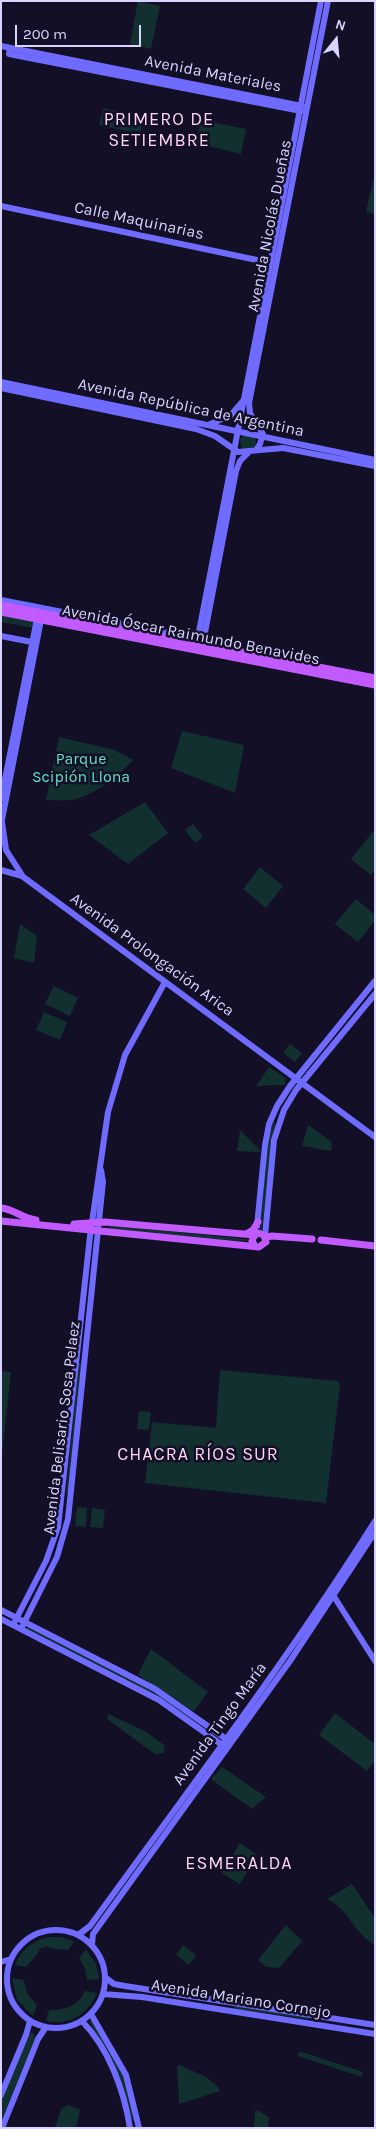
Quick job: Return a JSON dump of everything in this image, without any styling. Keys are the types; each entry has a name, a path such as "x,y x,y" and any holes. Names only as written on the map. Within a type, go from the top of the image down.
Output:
{"main road":[{"name":"Avenida Nicolás Dueñas","path":"263,437 261,428 250,412 250,403 301,108 322,1"},
{"name":"Avenida Nicolás Dueñas","path":"199,647 271,263 281,230 328,1"},
{"name":"Avenida Materiales","path":"1,46 10,51 301,108"},
{"name":"Calle Maquinarias","path":"1,206 271,263"},
{"name":"Avenida República de Argentina","path":"1,382 375,460"},
{"name":"Avenida República de Argentina","path":"1,388 196,429 215,436 235,451 283,448 375,466"},
{"path":"204,424 218,422 230,416 239,407 246,395"},
{"path":"199,647 236,471 240,461 252,451 263,437"},
{"name":"Avenida Óscar Raimundo Benavides","path":"1,600 170,633 199,647 375,685"},
{"name":"Avenida Óscar Raimundo Benavides","path":"1,606 39,617"},
{"path":"22,876 6,850 2,823 39,617 32,606"},
{"name":"Avenida Óscar Raimundo Benavides","path":"1,612 39,617 375,678"},
{"path":"1,799 32,642 39,617"},
{"path":"1,636 32,642"},
{"name":"Avenida Prolongación Arica","path":"1,870 22,876 303,1082 375,1138"},
{"path":"255,1246 252,1241 256,1234 258,1222 265,1145 272,1118 296,1078 375,981"},
{"path":"95,1226 97,1181 101,1166 110,1102 122,1062 139,1026 165,982"},
{"path":"3,1221 95,1226 264,1246 272,1150 280,1120 303,1082 375,994"},
{"path":"283,1068 289,1078 290,1086"},
{"path":"272,1118 280,1120"},
{"path":"4,1208 30,1220 78,1225 243,1235 256,1234 265,1237 312,1239"},
{"path":"3,1221 10,1215 4,1208"},
{"path":"243,1235 253,1230 258,1222"},
{"name":"Avenida Belisario Sosa Pelaez","path":"13,1625 46,1561 58,1527 95,1226"},
{"name":"Avenida Belisario Sosa Pelaez","path":"21,1629 54,1562 68,1519 95,1226"},
{"path":"321,1240 375,1246"},
{"name":"Avenida Tingo María","path":"332,1594 375,1521"},
{"name":"Avenida Tingo María","path":"92,1944 93,1934 375,1532"},
{"path":"332,1594 375,1661"},
{"path":"1,1610 155,1689 227,1744"},
{"path":"1,1618 159,1700 227,1744"},
{"name":"Avenida Tingo María","path":"78,1935 90,1926 227,1744"},
{"path":"62,1930 78,1935 92,1944 102,1957 106,1978 103,1994 91,2014 82,2021 64,2028 46,2028 30,2021 12,2003 4,1975 21,1945 41,1933 62,1930"},
{"path":"1,1962 11,1960"},
{"name":"Avenida Mariano Cornejo","path":"106,1978 114,1984 125,1986 375,2025"},
{"name":"Avenida Mariano Cornejo","path":"103,1994 142,1997 375,2034"},
{"path":"91,2014 126,2075 139,2128"},
{"path":"315,2025 312,2020 317,2016"},
{"path":"1,2095 30,2021"},
{"path":"82,2021 98,2043 118,2080 130,2128"},
{"path":"2,2128 38,2039 46,2028"}],"green space":[{"path":"138,1 160,6 151,49 130,44"},
{"path":"103,108 143,117 140,134 99,125"},
{"path":"201,120 246,129 241,154 196,143"},
{"path":"375,172 375,214 366,212"},
{"path":"248,434 254,436 256,442 254,448 248,450 242,448 240,442 242,436"},
{"path":"1,615 34,621 34,628 1,622"},
{"path":"182,731 244,745 235,793 171,768"},
{"name":"Parque Scipión Llona","path":"59,737 115,750 133,760 113,779 87,795 70,800 46,800"},
{"path":"145,802 168,833 128,864 89,835"},
{"path":"193,824 203,837 195,843 185,830"},
{"path":"375,829 375,870 371,875 351,859"},
{"path":"260,867 283,886 266,908 243,889"},
{"path":"356,899 375,915 375,921 358,942 335,924"},
{"path":"20,924 37,936 34,963 14,958"},
{"path":"54,986 78,998 70,1016 45,1004"},
{"path":"44,1012 67,1022 60,1040 36,1030"},
{"path":"290,1044 302,1053 295,1062 283,1053"},
{"path":"269,1067 286,1078 285,1085 256,1086"},
{"path":"275,1122 262,1229 260,1231 268,1141 273,1123"},
{"path":"308,1125 332,1142 331,1151 302,1146"},
{"path":"240,1130 260,1150 259,1152 237,1151"},
{"path":"114,1226 250,1241 211,1240 107,1227"},
{"path":"79,1363 82,1363 69,1489 66,1493"},
{"path":"220,1370 338,1381 340,1384 326,1503 145,1483 152,1422 216,1428"},
{"path":"1,1371 11,1372 1,1463"},
{"path":"139,1411 151,1412 149,1430 137,1429"},
{"path":"77,1507 87,1508 86,1527 75,1526"},
{"path":"92,1508 105,1510 103,1528 90,1527"},
{"path":"28,1625 155,1690 220,1736 219,1738 167,1702 26,1629"},
{"path":"151,1649 208,1692 195,1710 191,1710 138,1675"},
{"path":"335,1713 375,1744 375,1761 367,1771 319,1735"},
{"path":"108,1714 146,1732 164,1745 164,1753 155,1754 107,1719"},
{"path":"222,1767 266,1797 252,1809 211,1779"},
{"path":"240,1843 257,1855 240,1884 222,1873"},
{"path":"352,1884 375,1918 375,1945 361,1934 341,1909 327,1899"},
{"path":"286,1925 302,1941 279,1968 266,1967 258,1960"},
{"path":"48,1937 61,1937 74,1941 68,1950 49,1948 47,1946 38,1950 39,1952 26,1967 15,1965 20,1955 28,1947"},
{"path":"183,1945 196,1955 189,1965 176,1955"},
{"path":"86,1949 96,1964 99,1979 87,1980 85,1968 79,1958"},
{"path":"12,1978 24,1980 27,1993 37,2005 33,2016 17,2000"},
{"path":"85,1991 97,1993 83,2013 62,2022 46,2021 49,2010 60,2010 75,2004"},
{"path":"235,2003 310,2016 309,2019 234,2009"},
{"path":"89,2021 92,2021 124,2075 135,2120 131,2119 114,2067"},
{"path":"31,2032 35,2038 1,2121 1,2100"},
{"path":"302,2052 363,2072 362,2077 298,2056 298,2053"},
{"path":"180,2065 206,2077 220,2091 179,2104 177,2066"},
{"path":"68,2105 80,2110 76,2128 55,2128 61,2109"},
{"path":"257,2110 269,2117 268,2128 254,2128 255,2111"}],"district":[{"name":"PRIMERO DE SETIEMBRE","path":"159,130"},
{"name":"CHACRA RÍOS SUR","path":"198,1455"},
{"name":"ESMERALDA","path":"239,1864"}]}
